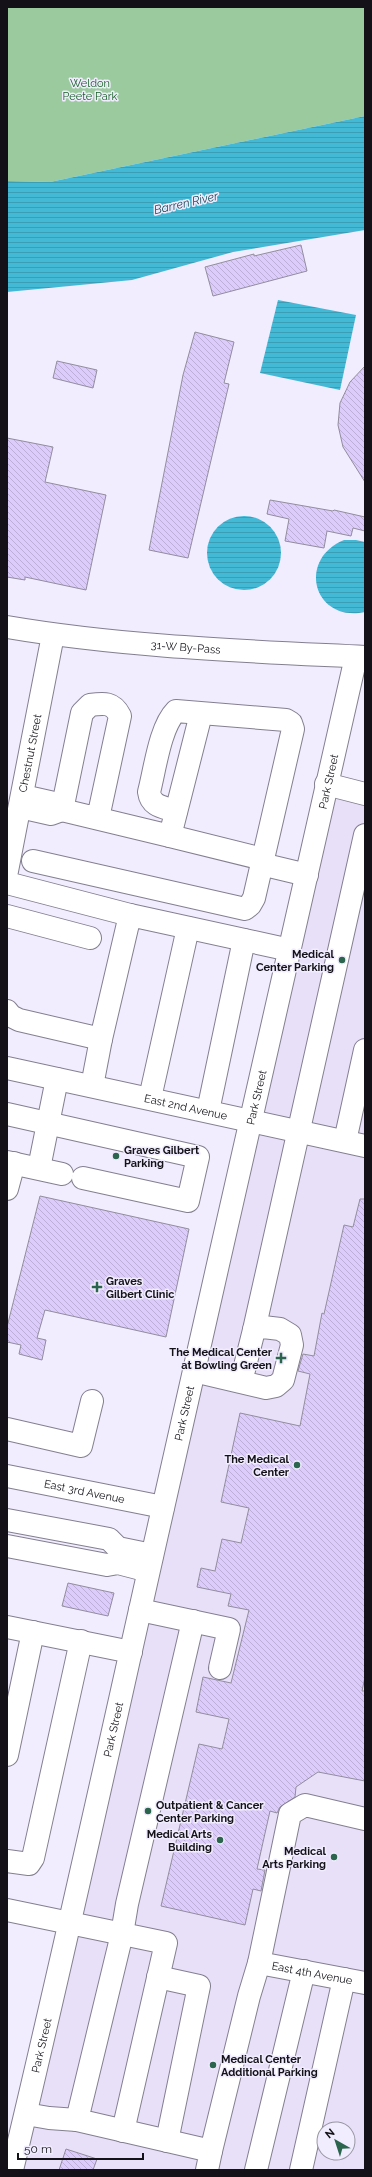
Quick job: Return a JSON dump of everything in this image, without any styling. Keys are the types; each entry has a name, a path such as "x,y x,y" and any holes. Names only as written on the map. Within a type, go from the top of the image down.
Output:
{"street":[{"name":"31-W By-Pass","path":"7,627 53,635 176,648 361,657"},
{"name":"Chestnut Street","path":"7,871 22,802 53,635"},
{"name":"Park Street","path":"12,2170 71,1923 163,1507 253,1120 326,784 361,657"},
{"path":"62,810 82,714 90,705 110,704 116,708 120,716 98,818"},
{"path":"33,861 245,910 254,898 293,729 292,723 286,720 176,712 170,717 165,728 150,792 150,799 155,804 176,811"},
{"path":"170,836 201,714"},
{"path":"326,784 365,794"},
{"path":"22,802 54,803 62,810 308,870"},
{"path":"241,1382 365,835"},
{"path":"7,883 130,915 290,950"},
{"path":"92,1086 101,1039 130,915"},
{"path":"7,916 90,938"},
{"path":"150,1098 188,928"},
{"path":"208,1111 244,940"},
{"path":"7,1011 19,1020 101,1039"},
{"path":"355,1143 365,1050"},
{"name":"East 2nd Avenue","path":"7,1068 355,1143"},
{"path":"39,1168 57,1079"},
{"path":"7,1114 198,1158 188,1201 83,1178"},
{"path":"7,1189 10,1162 62,1174"},
{"path":"194,1371 266,1388 276,1386 283,1380 292,1345 290,1336 280,1329 263,1327 254,1330"},
{"path":"7,1429 81,1446 92,1401"},
{"name":"East 3rd Avenue","path":"7,1476 163,1507"},
{"path":"7,1520 109,1539 118,1548 151,1563"},
{"path":"7,1546 107,1565 118,1563 151,1563"},
{"path":"140,1610 228,1629 220,1668"},
{"path":"76,2120 122,1934 130,1889 193,1621"},
{"path":"7,1627 131,1652"},
{"path":"7,1754 33,1632"},
{"path":"7,1860 29,1864 33,1858 80,1641"},
{"path":"26,2114 49,2118 76,2120 167,2141 209,2160 249,1996 259,1963 290,1814 305,1804 365,1819"},
{"path":"7,1910 166,1943 123,2131"},
{"name":"East 4th Avenue","path":"259,1963 355,1981"},
{"path":"256,2170 304,1971"},
{"path":"158,1977 199,1986 167,2141"},
{"path":"301,2170 355,1981"}],"shaded area":[{"name":"The Medical Center at Bowling Green","path":"326,784 365,793 365,2170 11,2170"}],"green space":[{"name":"Weldon Peete Park","path":"7,7 365,7 365,116 50,182 7,181"}],"water":[{"name":"Barren River","path":"365,116 365,230 233,252 132,280 7,292 7,181 50,182"},
{"path":"278,300 356,315 340,390 260,373"},
{"path":"244,516 265,522 275,532 281,553 275,574 265,584 244,590 223,584 213,574 207,553 213,532 223,522"},
{"path":"344,540 365,542 365,612 347,613 333,608 323,599 317,588 316,574 320,561 329,549"}],"building":[{"path":"301,245 307,271 213,296 205,267 254,254 254,256"},
{"path":"195,332 234,342 224,383 229,384 188,558 149,550 183,375"},
{"path":"57,361 97,370 93,388 53,378"},
{"path":"365,366 365,482 343,447 338,425 340,403 350,382"},
{"path":"7,438 53,447 45,482 106,495 86,590 25,577 25,580 7,577"},
{"path":"270,500 334,510 365,517 365,531 353,528 351,536 327,531 324,548 285,541 289,519 267,514"},
{"name":"Graves Gilbert Clinic","path":"40,1196 189,1229 166,1337 45,1310 37,1338 46,1340 42,1360 19,1354 21,1345 7,1342 7,1327"},
{"name":"The Medical Center","path":"360,1199 365,1199 365,1677 362,1691 365,1691 365,1781 318,1772 296,1787 295,1797 280,1807 277,1813 270,1811 257,1869 265,1870 261,1891 253,1889 245,1925 161,1906 199,1744 222,1749 229,1719 196,1712 203,1677 231,1683 249,1610 228,1606 231,1594 197,1587 201,1568 215,1571 222,1539 241,1543 249,1508 221,1502 240,1413 300,1426 310,1374 298,1371 303,1354 314,1356 322,1313 324,1314 344,1225 353,1227"},
{"path":"68,1583 114,1593 108,1616 62,1606"},
{"path":"66,2149 97,2159 93,2170 59,2170"}],"place":[{"name":"Medical Center Parking","path":"342,960"},
{"name":"Graves Gilbert Parking","path":"116,1156"},
{"name":"Graves Gilbert Clinic","path":"97,1287"},
{"name":"The Medical Center at Bowling Green","path":"281,1358"},
{"name":"The Medical Center","path":"297,1465"},
{"name":"Outpatient & Cancer Center Parking","path":"148,1811"},
{"name":"Medical Arts Building","path":"220,1840"},
{"name":"Medical Arts Parking","path":"334,1857"},
{"name":"Medical Center Additional Parking","path":"213,2065"}]}
